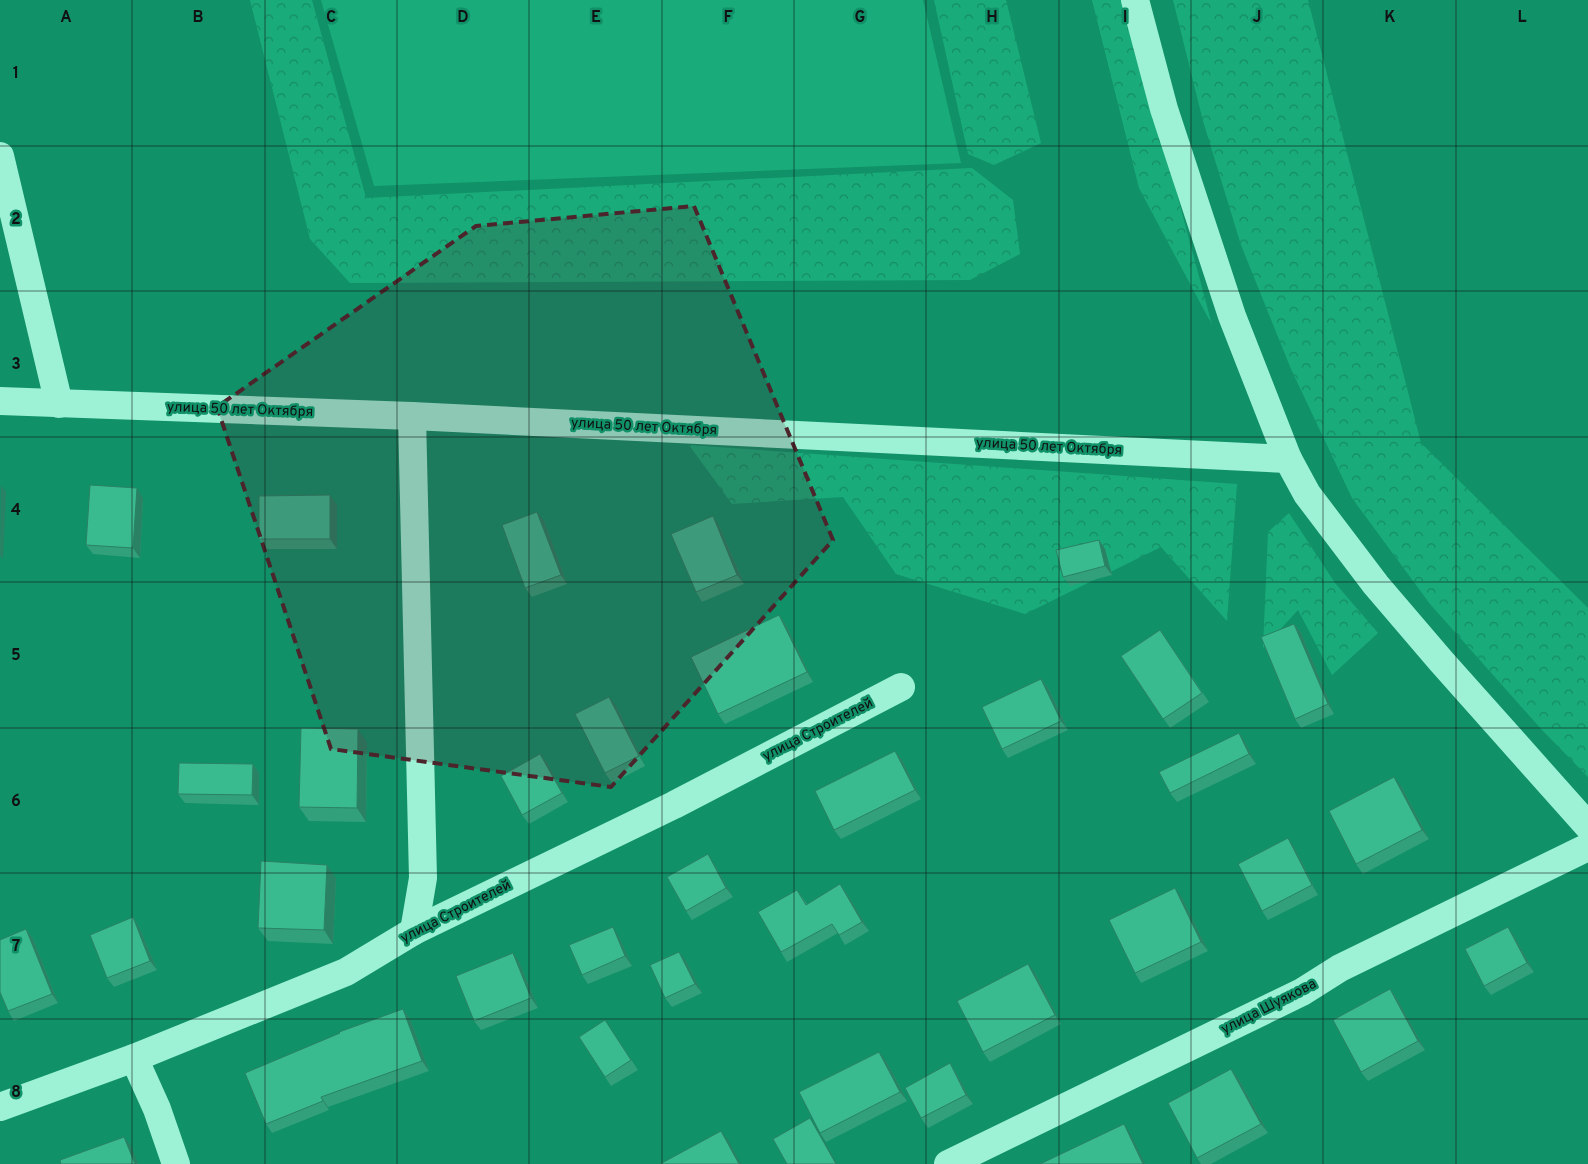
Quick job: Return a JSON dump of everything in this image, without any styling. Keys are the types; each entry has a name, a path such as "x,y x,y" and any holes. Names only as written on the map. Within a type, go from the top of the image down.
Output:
{"street":[{"path":"1135,0 1164,109 1229,307 1288,459 1307,494 1376,585 1441,662 1588,826"},
{"path":"0,156 58,404"},
{"name":"улица 50 лет Октября","path":"0,402 412,416 1288,459"},
{"path":"412,416 423,878 414,931"},
{"name":"улица Строителей","path":"0,1107 134,1058 346,972 414,931 674,804 900,687"},
{"name":"улица Шуякова","path":"948,1164 1302,992 1340,968 1588,847"},
{"path":"134,1058 157,1109 176,1164"}],"highlighted area":[{"path":"694,206 833,540 611,787 331,749 217,407 476,226"}],"green space":[{"path":"250,0 312,0 366,198 972,168 1013,200 1020,254 970,280 350,283 310,239"},
{"path":"321,0 923,0 961,163 374,186"},
{"path":"934,0 1006,0 1041,143 994,165 968,154"},
{"path":"1092,0 1125,0 1212,325 1139,188"},
{"path":"1173,0 1308,0 1421,443 1588,608 1588,777 1543,731 1430,604 1352,498 1291,369 1241,245 1203,121"},
{"path":"689,445 1237,484 1227,621 1161,547 1025,614 896,574 843,497 732,504"},
{"path":"1289,513 1335,583 1378,633 1332,675 1298,610 1263,648 1268,532"}],"building":[{"path":"90,485 137,488 133,548 86,545"},
{"path":"330,495 330,539 259,539 259,496"},
{"path":"537,512 561,575 525,588 502,525"},
{"path":"713,516 737,575 696,592 671,534"},
{"path":"1099,540 1105,566 1063,577 1056,550"},
{"path":"779,615 807,672 718,714 691,657"},
{"path":"1294,624 1328,704 1295,719 1261,637"},
{"path":"1160,630 1202,693 1163,719 1121,656"},
{"path":"1041,679 1061,721 1002,749 982,707"},
{"path":"609,697 639,756 605,773 575,714"},
{"path":"301,728 358,729 357,808 299,807"},
{"path":"1239,733 1249,754 1170,793 1159,772"},
{"path":"895,751 915,790 834,830 815,791"},
{"path":"540,754 562,793 522,815 501,776"},
{"path":"179,763 253,764 252,795 178,794"},
{"path":"1394,777 1422,830 1356,864 1329,811"},
{"path":"1288,838 1312,885 1262,911 1238,864"},
{"path":"708,854 726,888 686,911 667,877"},
{"path":"261,861 327,865 324,930 258,928"},
{"path":"840,884 862,922 839,935 832,924 781,952 758,912 797,890 806,905"},
{"path":"1175,888 1201,942 1135,973 1109,920"},
{"path":"133,917 150,961 107,978 90,935"},
{"path":"613,927 625,956 582,975 569,945"},
{"path":"1508,927 1527,963 1484,986 1465,949"},
{"path":"26,929 52,994 8,1011 0,992 0,940"},
{"path":"679,952 695,984 665,998 650,965"},
{"path":"513,953 531,998 474,1021 456,976"},
{"path":"1028,964 1055,1015 983,1052 957,1001"},
{"path":"1390,989 1418,1041 1361,1072 1333,1020"},
{"path":"403,1009 422,1061 321,1097 323,1101 266,1124 245,1073 339,1032"},
{"path":"605,1020 631,1060 605,1077 579,1037"},
{"path":"879,1052 900,1092 820,1133 799,1092"},
{"path":"950,1063 966,1095 921,1118 905,1088"},
{"path":"1231,1069 1261,1124 1197,1158 1168,1103"},
{"path":"810,1118 836,1164 787,1164 773,1139"},
{"path":"1124,1124 1143,1164 1040,1164"},
{"path":"721,1131 739,1164 660,1164"},
{"path":"124,1137 135,1164 61,1164 60,1160"}]}
